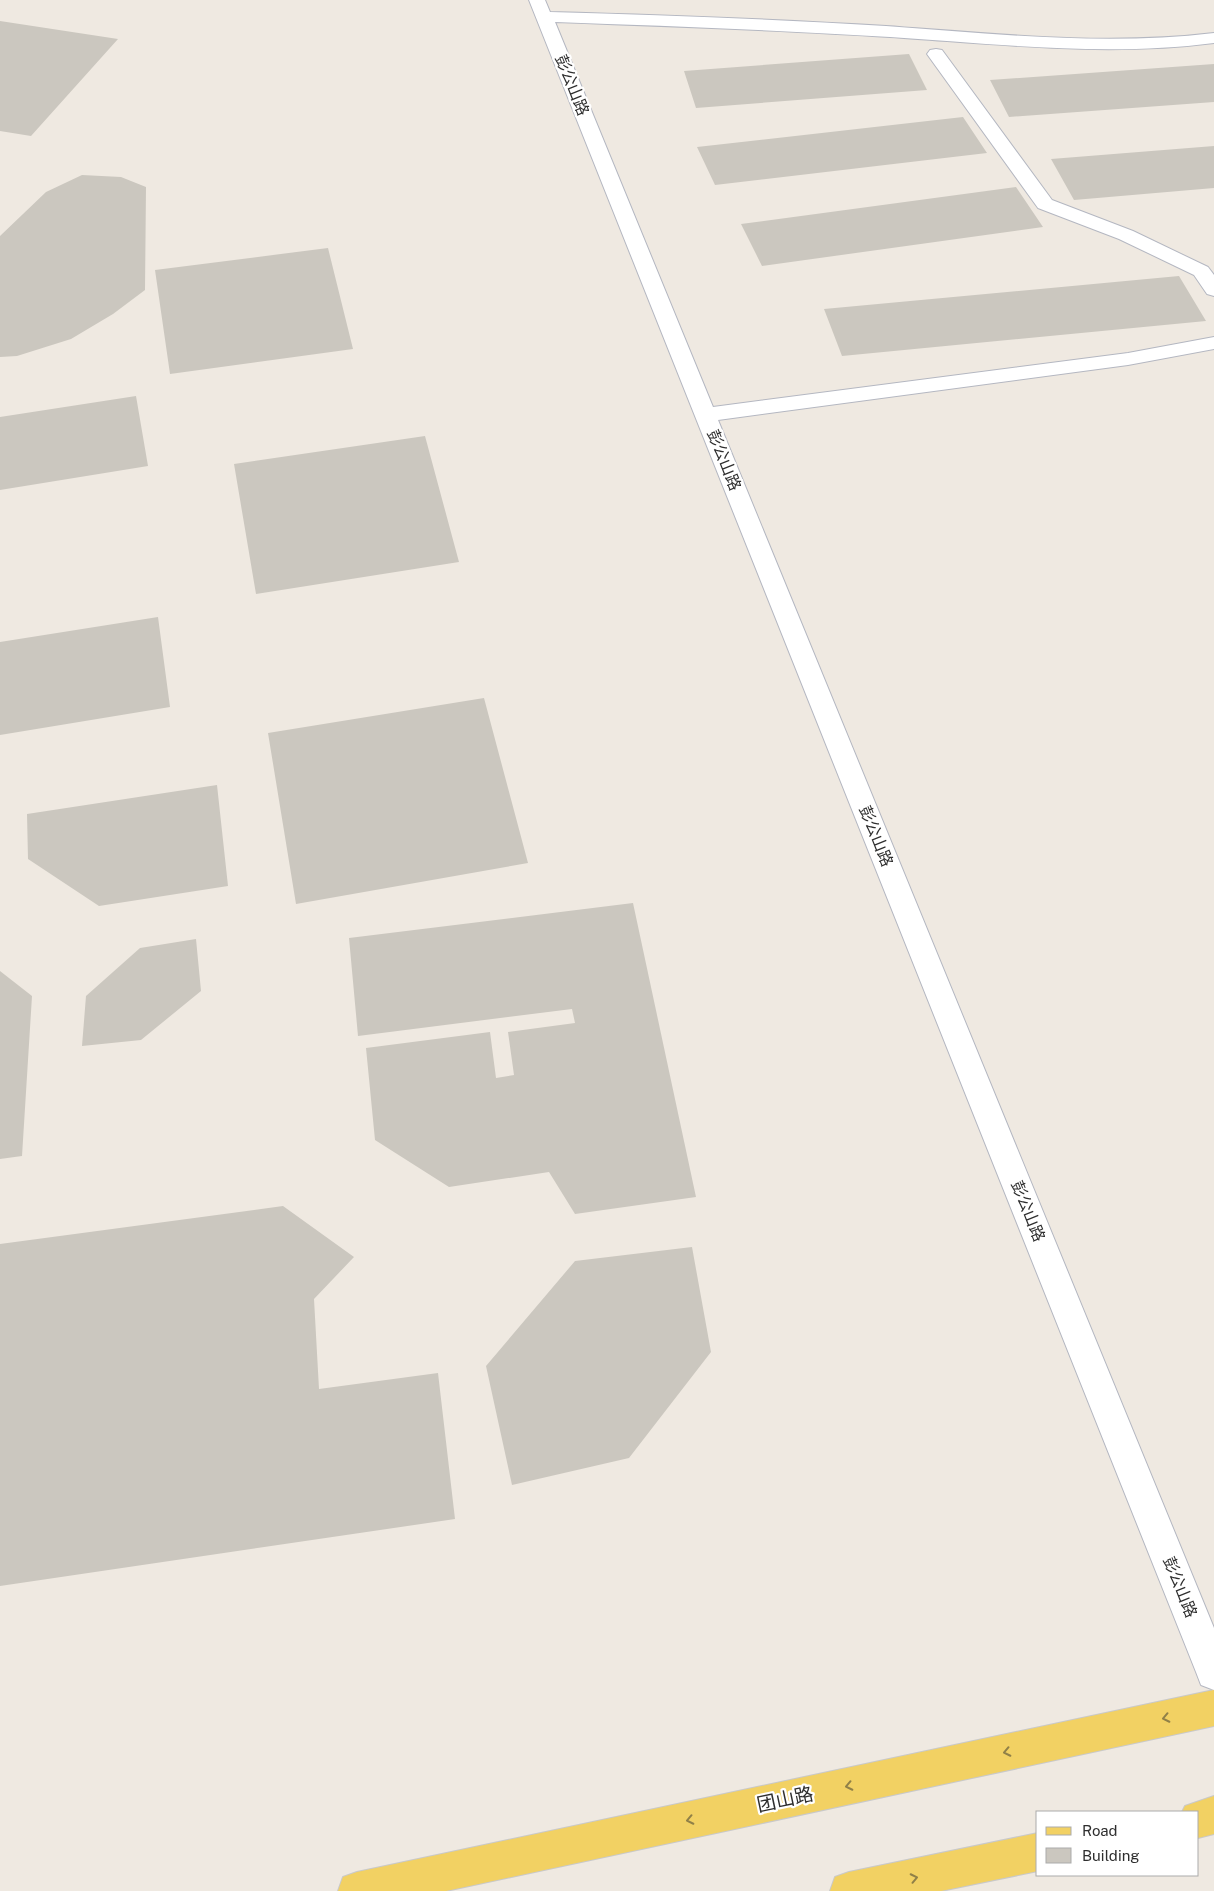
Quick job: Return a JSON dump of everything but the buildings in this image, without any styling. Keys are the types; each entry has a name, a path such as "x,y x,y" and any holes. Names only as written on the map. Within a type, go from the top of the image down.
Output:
{"main road":[{"name":"团山路","path":"356,1891 1214,1708"},
{"path":"1199,1819 1214,1815"},
{"path":"849,1891 1036,1852"}],"street":[{"path":"541,9 1058,43 1174,43 1214,38"},
{"name":"彭公山路","path":"541,9 1214,1672"},
{"path":"936,54 1046,204 1126,235 1202,270 1214,290"},
{"path":"706,414 1128,359 1214,343"}]}
